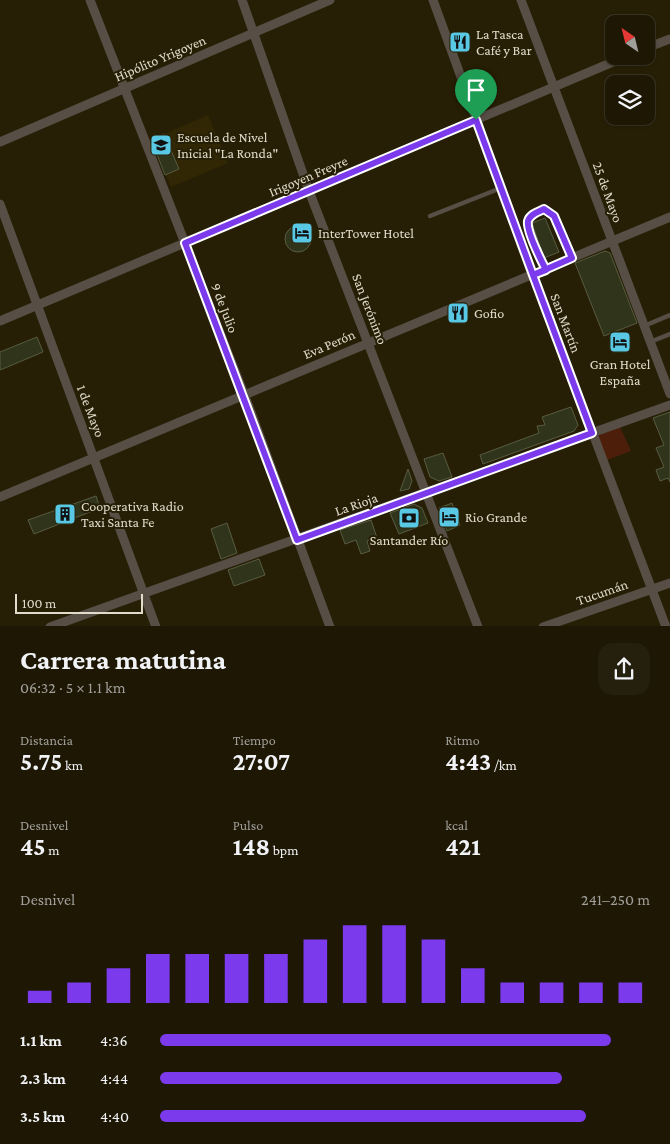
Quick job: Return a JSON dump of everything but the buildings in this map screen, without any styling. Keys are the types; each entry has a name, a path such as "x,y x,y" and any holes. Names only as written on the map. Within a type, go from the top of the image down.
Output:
{"street":[{"name":"9 de Julio","path":"90,0 243,394 330,626"},
{"name":"San Jerónimo","path":"242,0 309,191 478,626"},
{"name":"Hipólito Yrigoyen","path":"0,142 255,34 330,0"},
{"name":"San Martín","path":"433,0 533,275 666,626"},
{"name":"25 de Mayo","path":"521,0 670,394"},
{"path":"655,45 670,39"},
{"name":"Irigoyen Freyre","path":"0,322 606,65"},
{"name":"1 de Mayo","path":"0,204 156,626"},
{"name":"Eva Perón","path":"0,497 243,394 670,218"},
{"name":"La Rioja","path":"50,626 428,494 670,405"},
{"name":"Tucumán","path":"543,626 670,583"}],"lane":[{"path":"430,216 501,188"},
{"path":"546,270 529,229 528,221 532,214 544,209 554,216 572,258"},
{"path":"644,326 670,315"},
{"path":"650,342 670,334"}],"shaded area":[{"path":"208,115 228,163 171,187 151,140"},
{"path":"620,427 631,451 607,460 597,436"}],"place":[{"name":"La Tasca Café y Bar","path":"460,42"},
{"name":"Escuela de Nivel Inicial \"La Ronda\"","path":"161,145"},
{"name":"InterTower Hotel","path":"302,233"},
{"name":"Gofio","path":"458,313"},
{"name":"Gran Hotel España","path":"620,342"},
{"name":"Cooperativa Radio Taxi Santa Fe","path":"65,514"},
{"name":"Rio Grande","path":"449,517"},
{"name":"Santander Río","path":"409,518"}],"route":[{"path":"476,120 185,243 297,540 592,433 533,275 546,270 529,229 528,221 532,214 544,209 554,216 572,258 546,270 533,275 476,120"}]}
